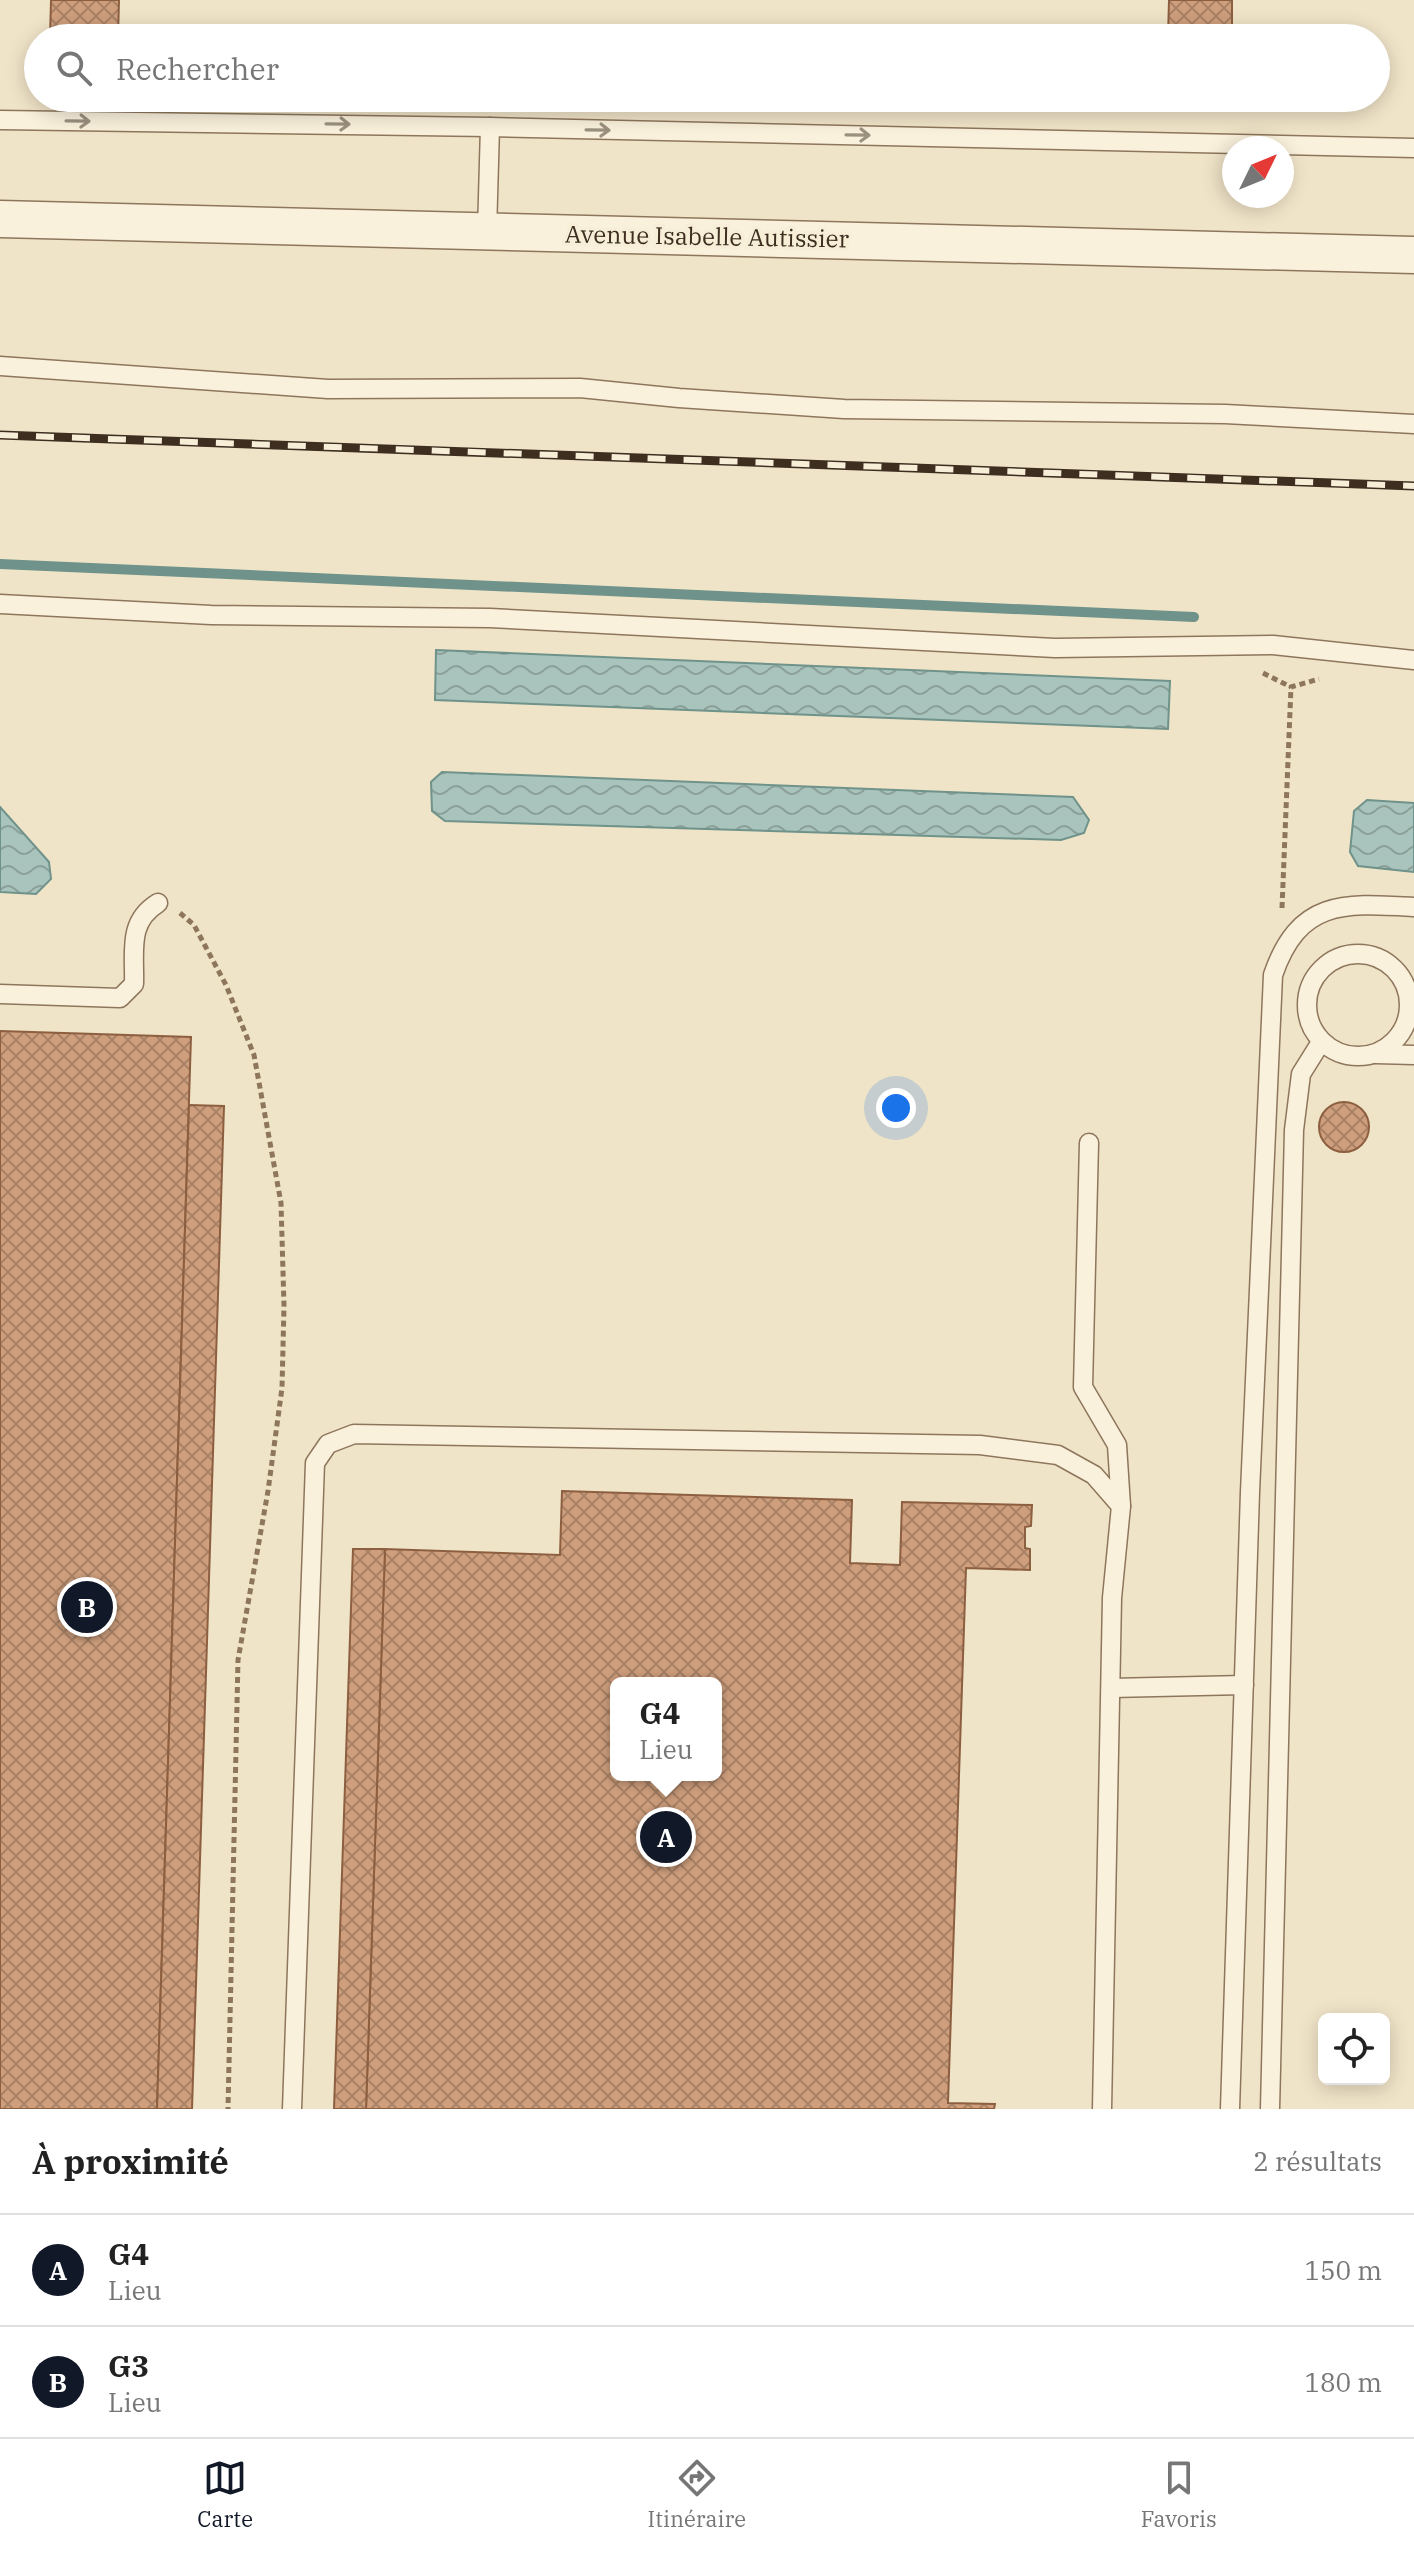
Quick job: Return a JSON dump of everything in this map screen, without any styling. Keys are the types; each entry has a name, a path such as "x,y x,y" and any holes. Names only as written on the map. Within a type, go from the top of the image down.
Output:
{"street":[{"name":"Avenue Isabelle Autissier","path":"0,219 1414,255"}],"lane":[{"path":"0,120 490,127 1414,148"},
{"path":"487,232 490,127"},
{"path":"0,366 328,389 580,388 844,409 1225,414 1414,424"},
{"path":"0,604 211,615 490,618 1055,648 1273,645 1414,660"},
{"path":"0,994 120,998 134,984 135,929 144,911 158,903"},
{"path":"1230,2109 1273,975 1281,953 1299,926 1332,908 1370,904 1414,907"},
{"path":"1376,1054 1401,1036 1412,1010 1404,980 1394,969 1383,958 1354,952 1326,963 1309,987 1307,1016 1321,1042 1347,1057 1414,1055"},
{"path":"1270,2109 1294,1130 1301,1074 1321,1042"},
{"path":"1089,1143 1083,1387 1117,1445 1121,1506 1112,1598 1102,2109"},
{"path":"292,2109 315,1463 328,1444 354,1434 980,1445 1058,1455 1094,1475 1121,1506"},
{"path":"1111,1688 1244,1685"}],"path":[{"path":"1281,953 1291,687 1320,678 1332,650"},
{"path":"158,903 173,906 194,925 226,985 254,1055 281,1203 284,1306 282,1388 268,1491 238,1660 228,2109"}],"water":[{"path":"436,650 1170,681 1168,729 435,700"},
{"path":"442,772 1073,797 1089,820 1084,833 1061,840 445,821 432,811 431,782"},
{"path":"1367,800 1414,803 1414,872 1358,866 1350,852 1354,811"},
{"path":"0,807 49,862 51,879 36,894 0,892"}],"building":[{"path":"51,0 119,0 118,24 50,24"},
{"path":"1169,0 1232,0 1232,24 1168,24"},
{"path":"0,1031 191,1037 157,2109 0,2109"},
{"path":"1344,1102 1361,1110 1369,1127 1361,1144 1344,1152 1327,1144 1319,1127 1327,1110"},
{"path":"189,1105 224,1106 207,1642 192,2109 157,2109"},
{"path":"562,1491 852,1500 850,1563 900,1565 902,1502 1032,1505 1031,1526 1025,1527 1025,1548 1030,1549 1030,1570 966,1568 948,2103 995,2104 994,2109 366,2109 385,1549 560,1555"},
{"path":"353,1549 385,1549 366,2109 334,2109"}],"waterway":[{"path":"0,564 1194,617"}],"railway":[{"path":"0,435 1414,486"}],"place":[{"name":"G3","path":"87,1607"},
{"name":"G4","path":"666,1837"}]}
